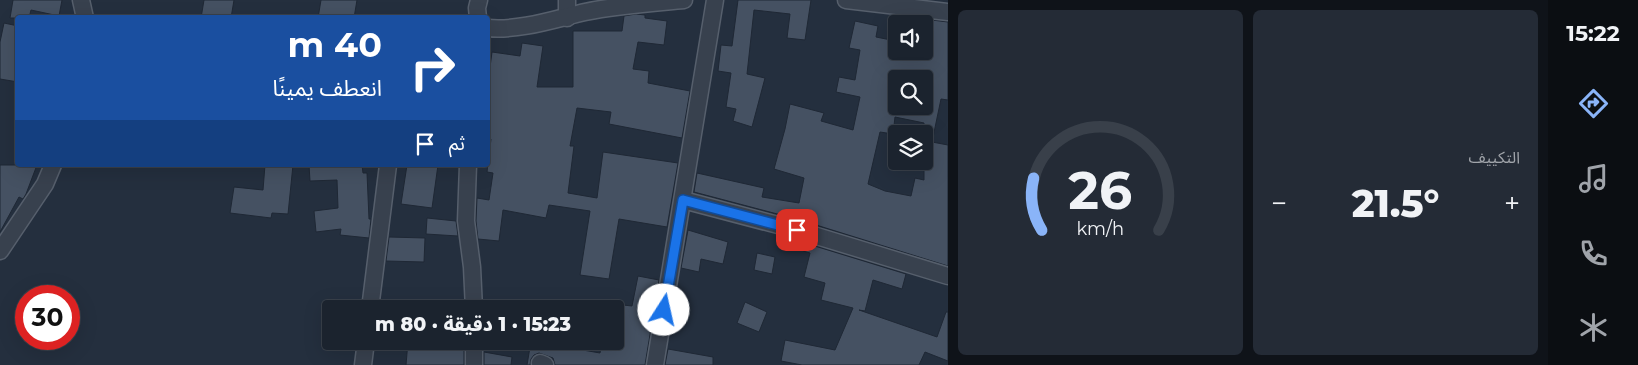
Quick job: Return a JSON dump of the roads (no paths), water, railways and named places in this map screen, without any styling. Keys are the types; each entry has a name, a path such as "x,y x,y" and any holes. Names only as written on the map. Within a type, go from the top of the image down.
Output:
{"street":[{"path":"81,0 84,15"},
{"path":"478,15 479,0"},
{"path":"567,18 568,0"},
{"path":"490,28 535,24 586,12 646,2 684,0"},
{"path":"656,365 715,0"},
{"path":"846,0 948,12"},
{"path":"0,251 46,184 52,167"},
{"path":"371,300 388,167"},
{"path":"468,167 466,221 472,267 474,300"},
{"path":"683,200 797,230 948,276"},
{"path":"363,365 365,350"},
{"path":"474,350 474,365"}]}
